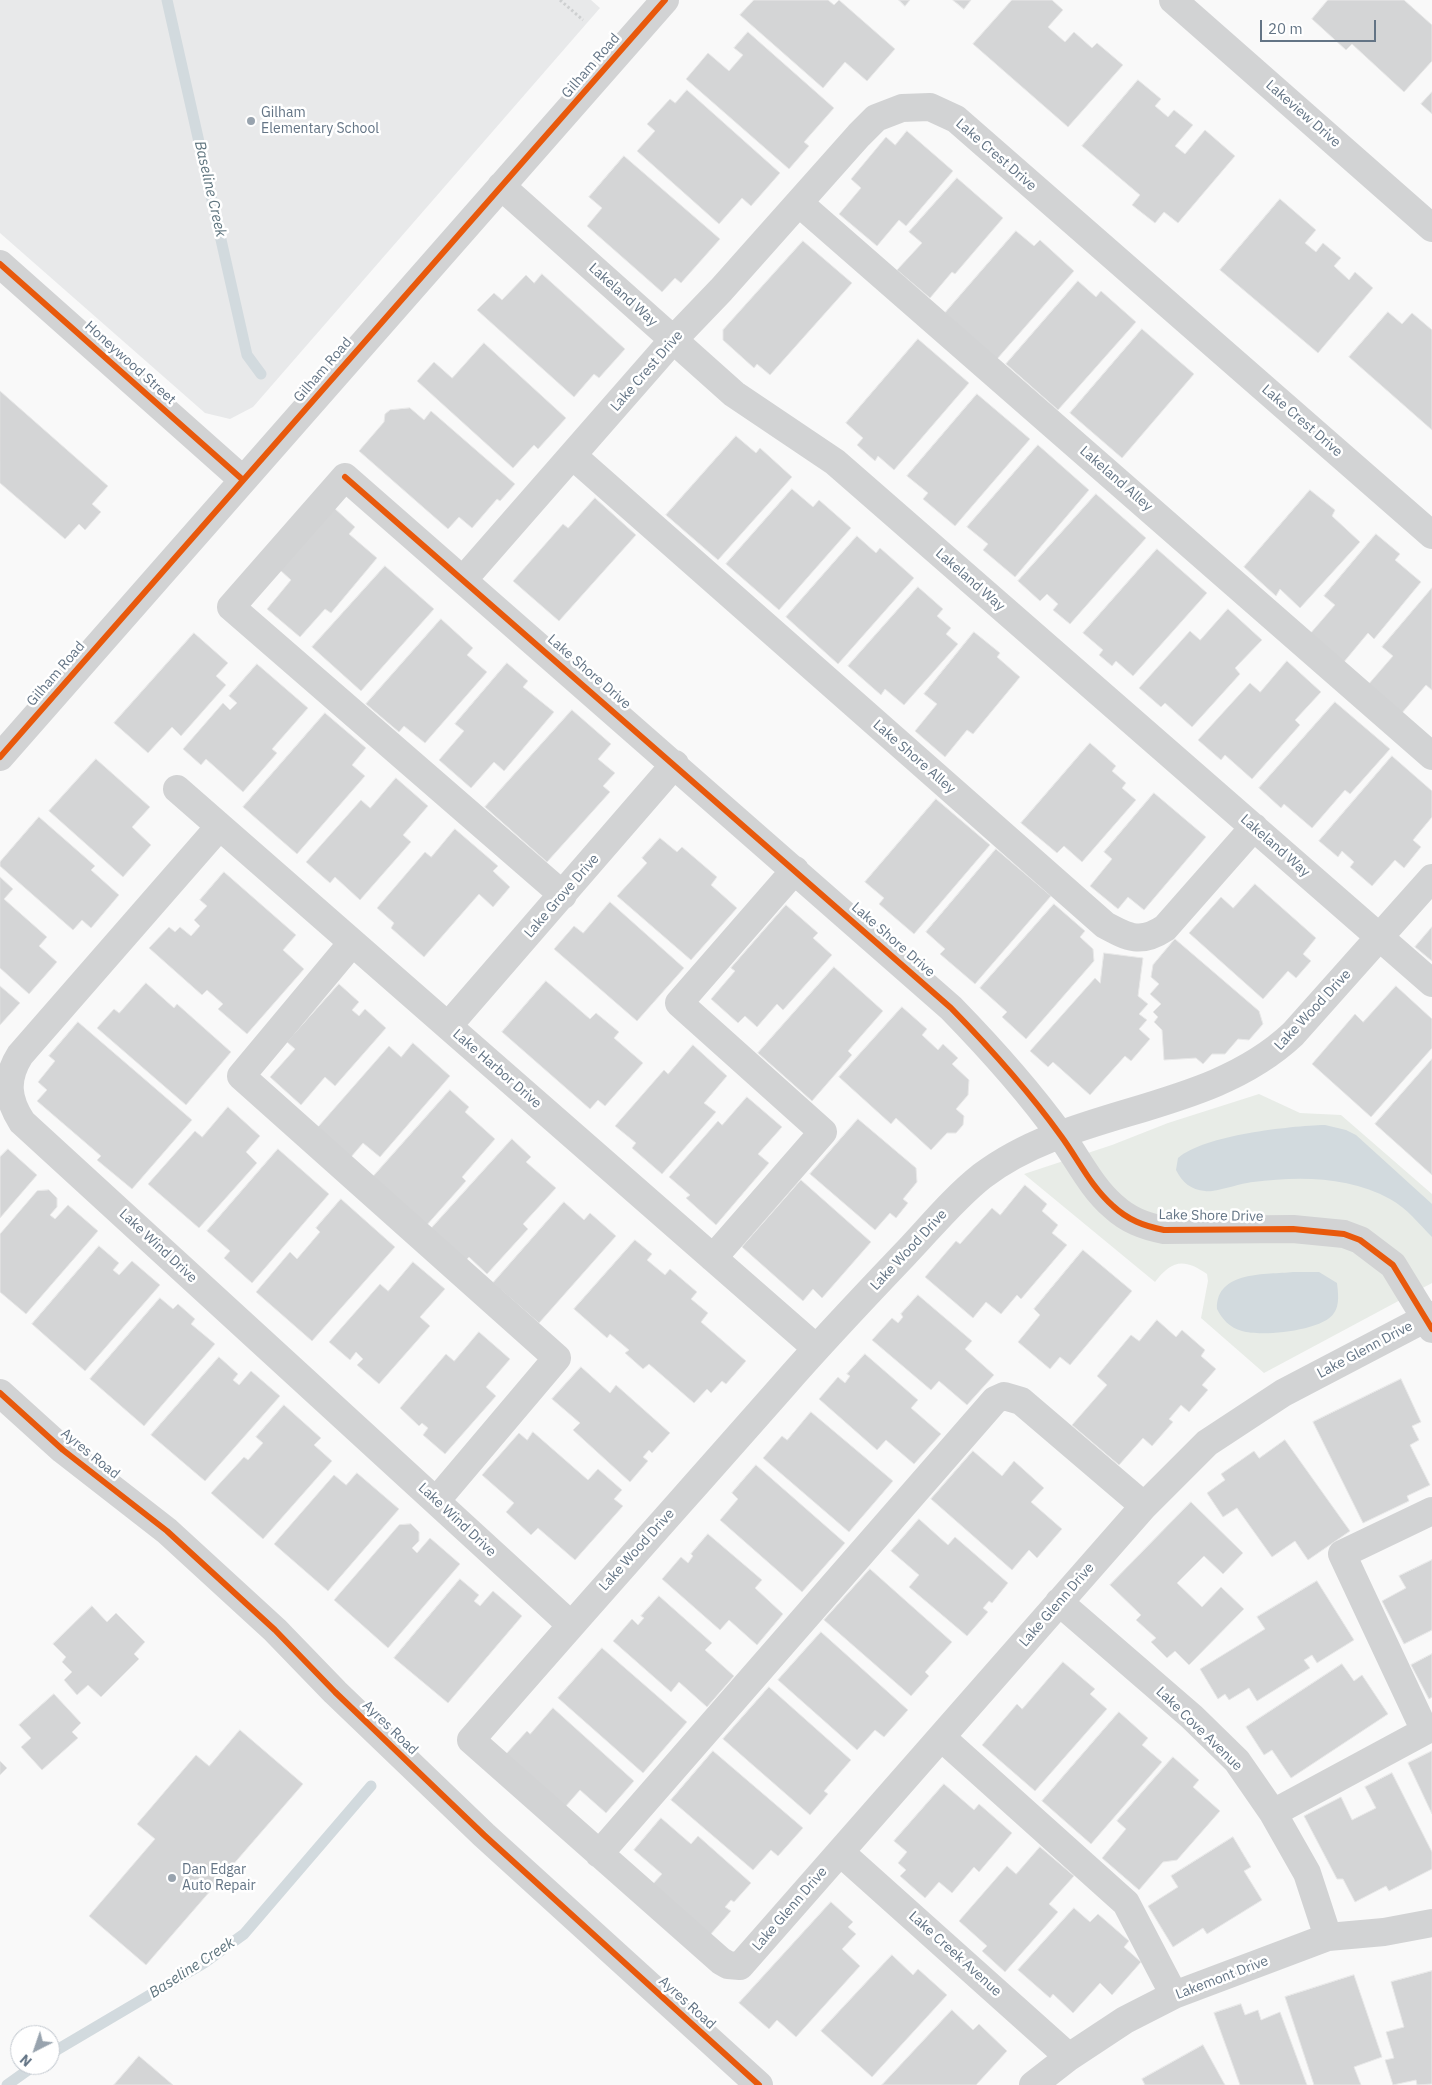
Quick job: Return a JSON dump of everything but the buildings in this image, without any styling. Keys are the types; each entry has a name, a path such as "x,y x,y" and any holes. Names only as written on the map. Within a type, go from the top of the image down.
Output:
{"street":[{"name":"Gilham Road","path":"0,757 665,0"},
{"name":"Lakeview Drive","path":"1173,0 1432,228"},
{"name":"Lake Crest Drive","path":"463,580 673,340 876,118 902,108 930,107 956,119 1432,535"},
{"name":"Lakeland Way","path":"501,186 742,400 835,462 1432,983"},
{"name":"Lakeland Alley","path":"799,202 1432,756"},
{"name":"Honeywood Street","path":"0,264 243,480"},
{"name":"Lake Shore Alley","path":"573,456 1105,925 1122,935 1138,939 1152,937 1165,928 1254,827"},
{"name":"Lake Shore Drive","path":"564,895 231,607 345,477 675,764 951,1008 1003,1061 1060,1135 1098,1192 1126,1217 1144,1226 1164,1230 1293,1229 1344,1234 1360,1240 1393,1265 1430,1320"},
{"name":"Lake Grove Drive","path":"448,1026 564,895 675,764"},
{"name":"Lake Harbor Drive","path":"177,789 816,1348"},
{"name":"Lake Wind Drive","path":"219,827 20,1054 11,1072 9,1094 14,1109 22,1122 571,1625"},
{"path":"713,1258 823,1132 679,1003 795,870"},
{"name":"Lake Wood Drive","path":"599,1854 471,1740 816,1348 946,1210 983,1176 1018,1155 1060,1135 1196,1090 1253,1065 1276,1050 1293,1034 1432,878"},
{"path":"352,943 241,1076 557,1358 436,1501"},
{"name":"Lake Glenn Drive","path":"599,1854 721,1961 728,1965 740,1966 1144,1506 1207,1443 1284,1393 1430,1320"},
{"name":"Ayres Road","path":"0,1393 63,1450 167,1531 275,1630 335,1692 484,1835 759,2085"},
{"path":"599,1854 995,1400 1004,1396 1021,1401 1144,1506"},
{"path":"1273,1812 1425,1730 1342,1554 1432,1511"},
{"name":"Lake Cove Avenue","path":"1059,1602 1192,1717 1237,1761 1273,1812 1307,1873 1328,1937"},
{"path":"941,1737 1126,1903 1174,1995"},
{"name":"Lake Creek Avenue","path":"840,1852 1069,2057"},
{"name":"Lakemont Drive","path":"1032,2085 1069,2057 1125,2020 1174,1995 1328,1937 1384,1932 1432,1923"}],"path":[{"path":"560,0 583,20"}],"shaded area":[{"name":"Gilham Elementary School","path":"0,0 591,0 600,8 253,407 230,419 205,413 0,233"},
{"path":"1259,1094 1300,1113 1341,1115 1432,1194 1432,1283 1264,1373 1201,1318 1208,1281 1207,1274 1191,1265 1178,1264 1166,1270 1155,1282 1024,1174 1112,1145 1168,1123"},
{"path":"1325,1125 1346,1130 1356,1135 1432,1204 1432,1237 1396,1203 1374,1191 1358,1186 1323,1180 1288,1179 1253,1182 1215,1191 1205,1191 1188,1185 1176,1170 1178,1158 1207,1143 1248,1133 1291,1127"},
{"path":"1319,1272 1337,1283 1337,1306 1334,1313 1328,1319 1318,1324 1291,1331 1251,1333 1238,1330 1230,1325 1224,1320 1217,1309 1219,1296 1225,1287 1234,1281 1257,1275"}],"waterway":[{"name":"Baseline Creek","path":"167,0 247,355 261,374"},
{"name":"Baseline Creek","path":"60,2048 204,1963 244,1934 371,1786"},
{"name":"Baseline Creek","path":"7,2085 21,2075"}],"cycle path":[{"path":"0,757 665,0"},
{"path":"0,264 243,480"},
{"path":"345,477 951,1008 1022,1086 1061,1136 1098,1190 1124,1215 1150,1227 1164,1230 1293,1229 1344,1234 1360,1240 1393,1265 1432,1329"},
{"path":"0,1393 63,1450 167,1531 275,1630 335,1692 484,1835 759,2085"}],"place":[{"name":"Gilham Elementary School","path":"251,121"},
{"name":"Dan Edgar Auto Repair","path":"172,1878"}]}
